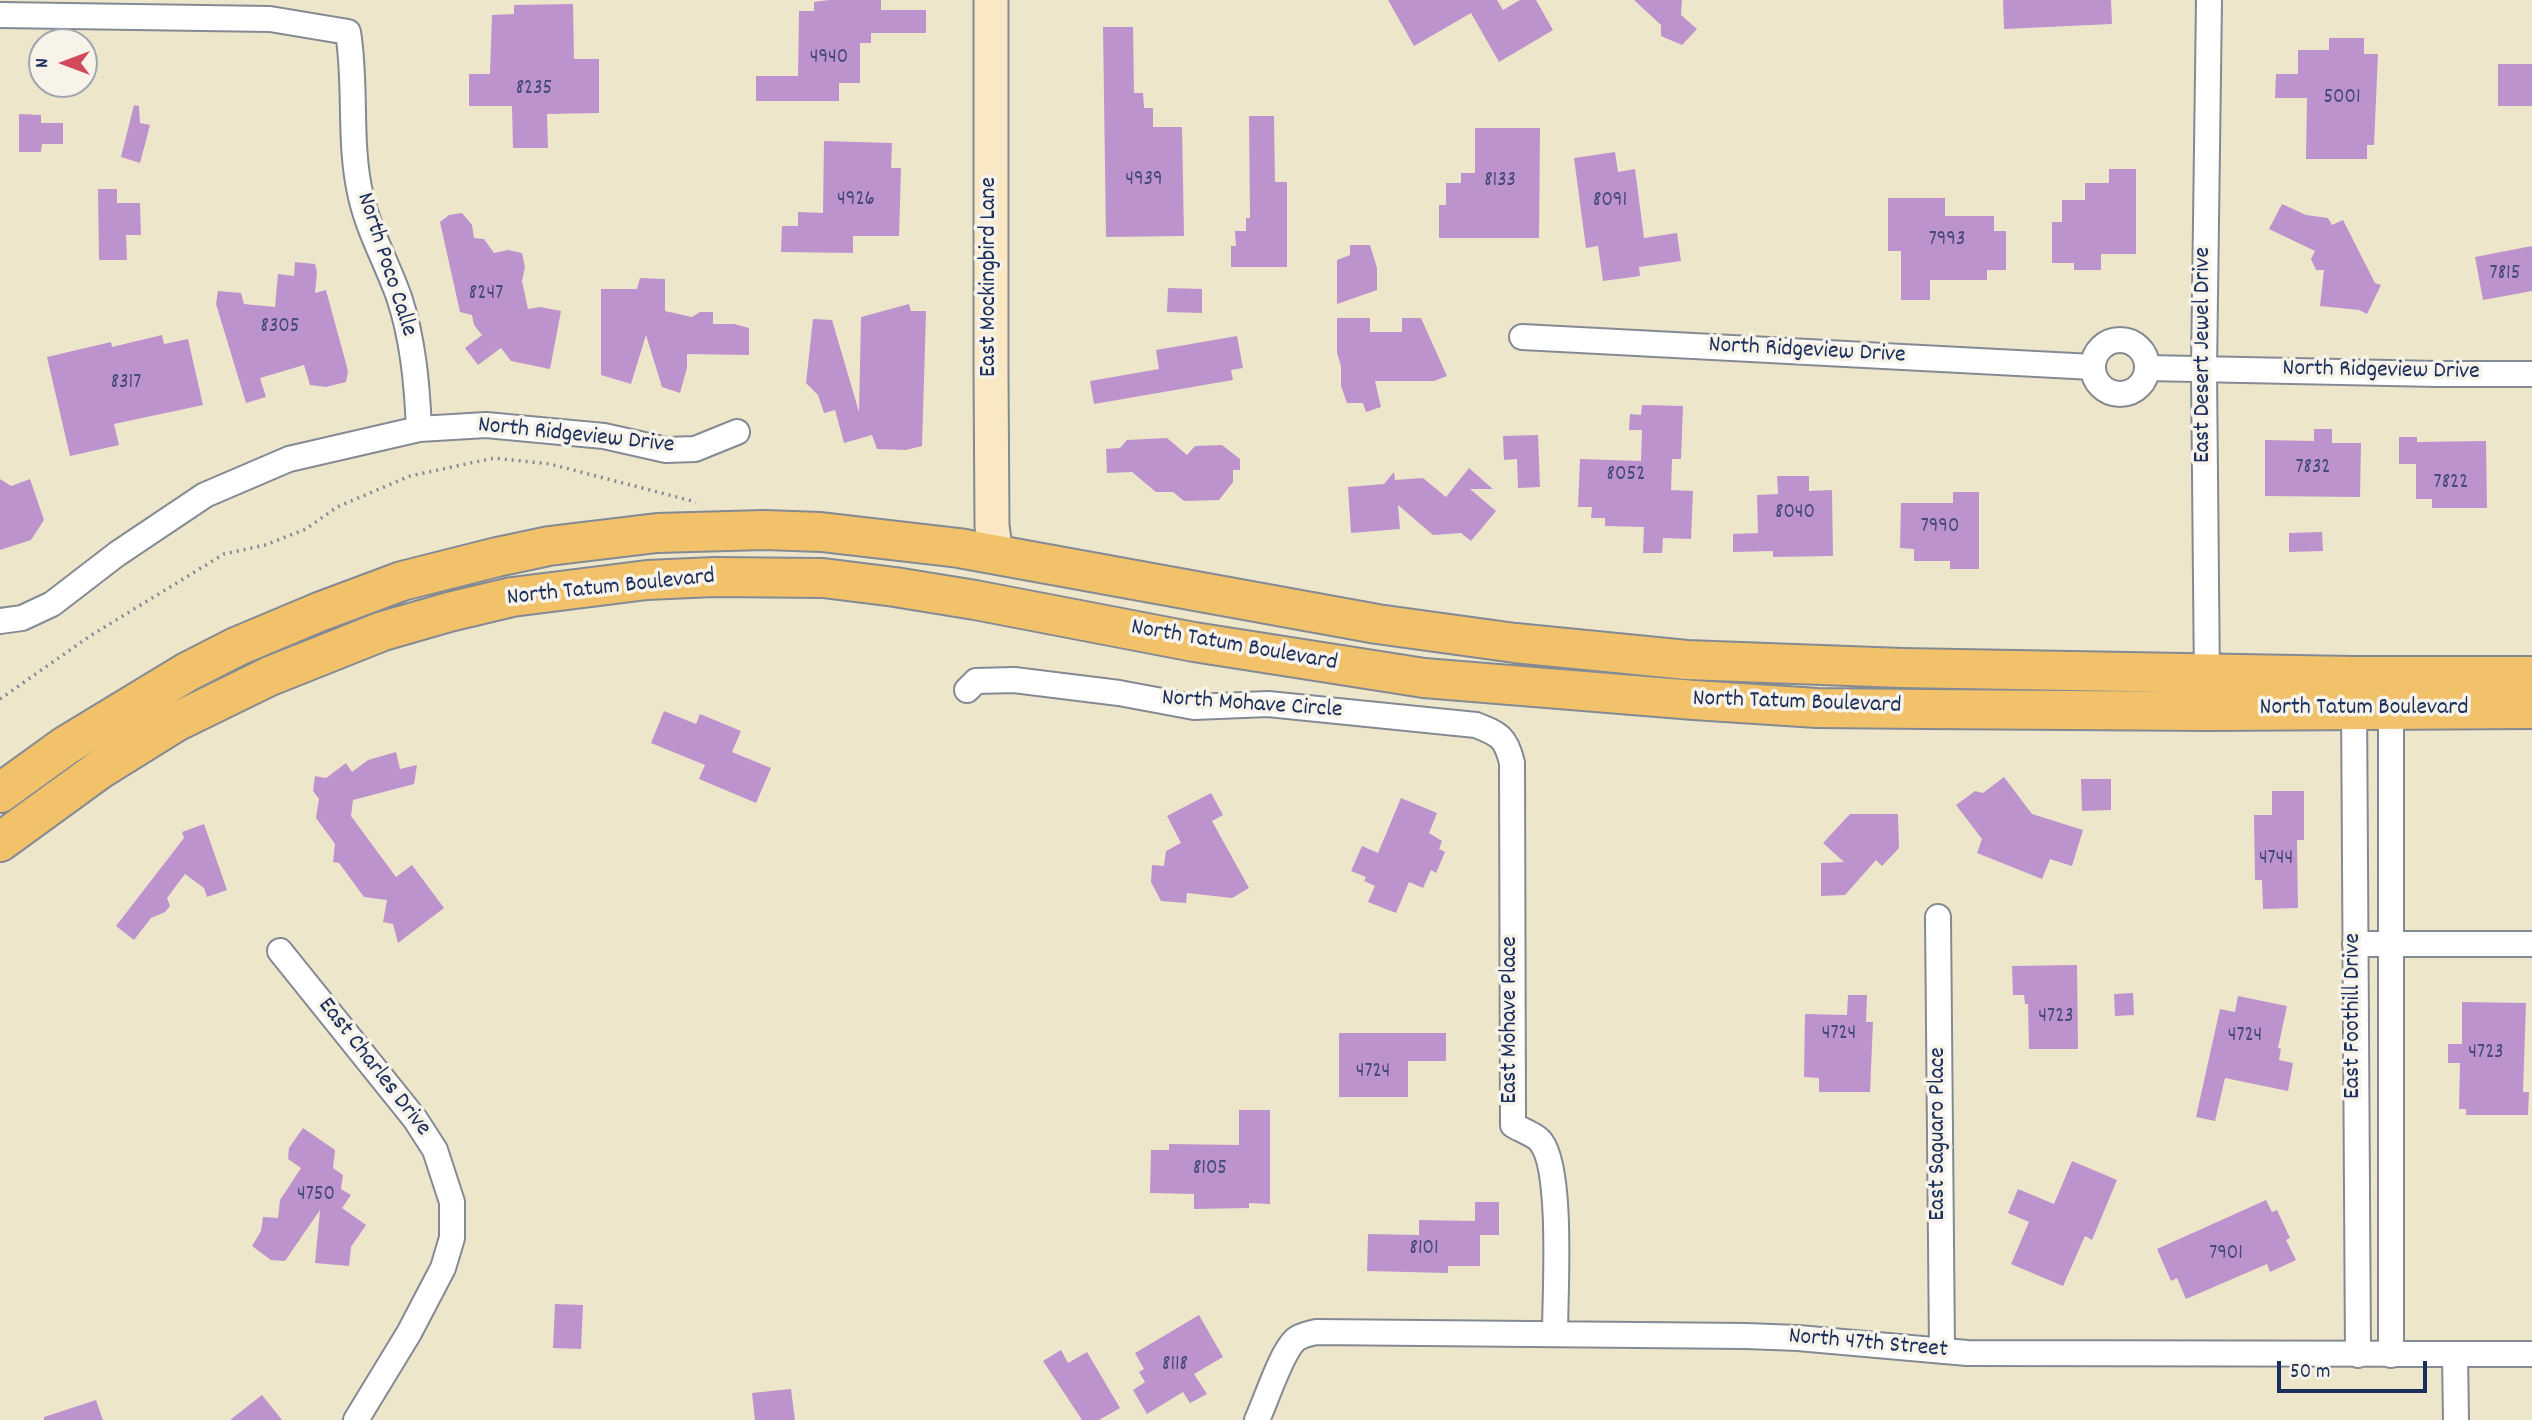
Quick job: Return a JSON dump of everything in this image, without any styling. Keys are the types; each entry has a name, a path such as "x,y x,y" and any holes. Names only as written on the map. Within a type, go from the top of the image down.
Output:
{"main road":[{"name":"North Tatum Boulevard","path":"0,793 65,746 187,672 238,646 402,581 549,546 657,533 764,530 821,532 996,554 1377,624 1515,643 1687,660 1902,668 2207,673 2354,693"},
{"path":"996,554 1009,569 1023,579 1041,585 1098,600 1368,648 1424,678"},
{"name":"North Tatum Boulevard","path":"0,842 99,770 176,722 283,671 383,631 449,612 512,597 647,580 714,577 823,578 975,600 1194,642 1424,678 1694,700 1817,708 2207,711 2354,693 2391,693 2532,709"},
{"name":"North Tatum Boulevard","path":"2391,693 2532,676"}],"street":[{"name":"East Mockingbird Lane","path":"991,0 992,526 996,554"},
{"name":"East Desert Jewel Drive","path":"2207,711 2204,370 2209,0"},
{"name":"North Poco Calle","path":"0,15 270,19 348,32 354,64 353,152 361,198 377,249 398,294 408,327 419,429"},
{"name":"North Ridgeview Drive","path":"1522,337 2093,367"},
{"path":"2120,340 2136,346 2145,359 2147,368 2140,385 2124,394 2106,390 2099,384 2093,367 2098,351 2104,345 2120,340"},
{"name":"North Ridgeview Drive","path":"2147,368 2532,374"},
{"name":"North Ridgeview Drive","path":"0,621 22,618 52,604 117,554 205,495 289,459 419,429 486,425 604,436 666,450 695,449 737,432"},
{"name":"North Mohave Circle","path":"967,690 976,681 1014,680 1119,693 1195,707 1284,705 1476,725 1499,734"},
{"name":"East Foothill Drive","path":"2354,693 2358,1355"},
{"name":"East Foothill Drive","path":"2391,693 2391,1355"},
{"name":"East Mohave Place","path":"1499,734 1509,747 1512,763 1513,1125 1541,1141 1553,1169 1555,1334"},
{"name":"East Saguaro Place","path":"1938,917 1942,1351"},
{"path":"2355,944 2532,944"},
{"name":"East Charles Drive","path":"280,951 415,1119 435,1150 453,1202 452,1238 443,1268 410,1332 356,1420"},
{"name":"North 47th Street","path":"1257,1420 1287,1351 1296,1340 1316,1332 1798,1338 1942,1351 2532,1354"},
{"path":"2455,1354 2456,1420"}],"path":[{"path":"0,699 90,636 224,554 265,545 306,529 337,507 410,476 494,458 550,464 698,502"}],"building":[{"path":"881,0 881,10 926,10 926,33 871,33 871,43 860,43 860,83 839,83 839,101 756,101 756,76 798,76 799,11 814,11 814,2"},
{"path":"1388,0 1497,0 1503,10 1520,0 1536,0 1553,30 1499,62 1471,13 1414,46"},
{"path":"1634,0 1682,0 1681,15 1697,29 1682,45 1661,36 1661,25"},
{"path":"2003,0 2111,0 2112,24 2004,29"},
{"path":"573,4 574,59 599,59 599,113 547,114 548,148 513,148 512,106 469,106 469,74 490,74 492,15 514,14 514,5"},
{"path":"1103,27 1133,27 1134,93 1143,93 1144,108 1153,108 1153,127 1182,127 1184,236 1106,237"},
{"path":"2329,38 2364,38 2364,54 2378,54 2374,145 2367,145 2367,159 2306,159 2307,98 2275,98 2276,74 2298,74 2298,50 2329,50"},
{"path":"2498,64 2532,64 2532,106 2498,106"},
{"path":"134,105 139,106 140,123 150,125 140,163 121,157"},
{"path":"19,114 41,115 41,123 63,123 63,144 42,144 41,152 19,152"},
{"path":"1249,116 1274,116 1275,182 1287,182 1287,267 1231,267 1231,246 1236,246 1235,231 1246,231 1246,218 1250,218"},
{"path":"1475,128 1540,128 1539,238 1439,238 1439,205 1446,205 1446,183 1461,183 1461,173 1475,173"},
{"path":"824,141 892,143 891,168 901,168 899,236 853,236 853,253 781,252 782,226 798,226 798,212 823,213"},
{"path":"1615,152 1618,172 1635,169 1644,238 1677,233 1681,261 1639,267 1640,276 1603,281 1598,246 1586,248 1574,158"},
{"path":"2109,169 2136,169 2136,254 2101,254 2101,270 2074,270 2074,263 2052,263 2052,222 2062,222 2062,200 2085,200 2085,183 2109,183"},
{"path":"98,189 117,189 117,203 140,203 141,235 126,235 127,260 99,260"},
{"path":"1888,198 1945,198 1945,216 1994,216 1994,231 2006,231 2006,270 1987,270 1987,280 1930,280 1930,300 1901,300 1901,251 1888,251"},
{"path":"2282,204 2306,215 2328,218 2332,225 2343,220 2375,283 2381,285 2367,314 2359,310 2320,306 2324,270 2316,270 2311,259 2315,251 2269,229"},
{"path":"462,213 472,225 474,238 484,239 494,253 508,250 522,253 525,267 522,281 528,309 540,307 561,311 550,369 511,361 501,348 478,365 465,348 482,335 474,325 472,315 460,312 440,222 449,215"},
{"path":"1350,245 1370,245 1377,268 1377,290 1337,304 1337,260 1350,255"},
{"path":"2532,246 2532,291 2483,300 2475,257"},
{"path":"295,262 315,264 315,293 326,290 348,371 346,382 326,387 310,385 304,365 260,378 266,397 246,403 216,304 218,291 241,293 244,304 275,307 278,274 294,276"},
{"path":"640,278 665,279 665,311 692,317 700,312 713,312 713,324 734,324 749,328 749,355 687,354 687,368 680,393 662,387 646,335 631,384 601,375 601,289 637,289"},
{"path":"1168,288 1202,289 1202,313 1167,312"},
{"path":"909,304 911,311 926,311 922,446 906,450 877,449 872,435 844,443 835,410 824,413 818,395 806,383 813,319 832,320 859,412 861,317"},
{"path":"1337,318 1370,318 1370,332 1402,332 1402,318 1421,318 1447,376 1434,381 1375,381 1381,407 1366,412 1363,403 1347,403 1341,386 1341,366 1337,353"},
{"path":"162,335 164,344 188,339 203,405 114,424 119,445 70,456 47,357 111,342 112,347"},
{"path":"1237,336 1243,368 1231,370 1233,380 1094,404 1090,381 1159,369 1156,350"},
{"path":"1642,405 1683,406 1681,459 1672,459 1671,490 1693,491 1691,539 1663,538 1662,553 1643,553 1644,527 1605,526 1605,518 1591,518 1592,507 1578,507 1580,459 1641,461 1642,430 1629,430 1630,414 1641,415"},
{"path":"2314,429 2332,429 2332,443 2361,443 2360,497 2265,496 2265,440 2314,441"},
{"path":"1538,435 1540,487 1518,488 1517,459 1504,460 1503,436"},
{"path":"2399,437 2417,437 2417,442 2486,441 2487,508 2432,508 2432,499 2416,499 2416,464 2399,464"},
{"path":"1167,438 1187,455 1195,446 1222,445 1240,459 1240,470 1233,470 1233,482 1219,500 1184,501 1173,492 1156,492 1132,472 1107,473 1106,449 1120,448 1127,440"},
{"path":"1469,468 1493,489 1470,489 1496,511 1471,541 1461,533 1433,535 1398,505 1400,529 1351,533 1348,487 1384,484 1394,472 1395,480 1423,478 1446,497"},
{"path":"1777,476 1809,476 1809,491 1832,490 1833,556 1773,557 1773,551 1733,552 1733,534 1758,533 1757,495 1778,494"},
{"path":"0,479 11,486 30,479 44,520 31,540 0,550"},
{"path":"1953,492 1979,492 1979,569 1950,569 1950,561 1914,561 1914,549 1900,548 1901,503 1953,503"},
{"path":"2322,532 2323,551 2289,552 2289,533"},
{"path":"664,711 696,724 700,714 741,731 732,752 771,768 756,803 699,779 705,765 651,743"},
{"path":"396,752 400,769 417,765 414,784 353,800 351,816 396,877 412,865 444,908 398,943 393,924 383,922 387,900 364,897 339,863 333,862 335,844 316,818 319,799 313,791 315,776 326,778 346,763 352,772 368,760"},
{"path":"2004,777 2032,814 2083,830 2072,866 2050,859 2042,879 1977,853 1982,839 1956,805 1975,791 1983,793"},
{"path":"2081,779 2111,779 2111,810 2082,811"},
{"path":"2272,791 2304,791 2304,840 2297,840 2298,908 2263,909 2262,880 2255,880 2254,815 2272,815"},
{"path":"1211,793 1223,815 1212,821 1249,888 1232,898 1187,893 1186,903 1161,901 1151,882 1152,865 1164,866 1166,851 1181,843 1167,816"},
{"path":"1401,798 1437,813 1429,833 1442,841 1439,849 1445,852 1436,873 1431,870 1423,888 1409,882 1396,913 1368,902 1375,886 1364,881 1366,877 1351,871 1362,846 1378,853"},
{"path":"1850,814 1898,814 1899,848 1882,866 1876,860 1845,895 1821,896 1821,863 1844,862 1823,843"},
{"path":"204,824 227,890 207,897 204,888 185,874 167,898 170,906 165,912 151,918 134,940 116,926 184,838 182,832"},
{"path":"2077,965 2078,1049 2029,1049 2028,1004 2025,1004 2024,995 2013,995 2012,966"},
{"path":"2133,993 2134,1015 2115,1016 2114,994"},
{"path":"1848,995 1867,995 1866,1022 1873,1022 1870,1092 1819,1092 1819,1078 1804,1077 1805,1014 1847,1015"},
{"path":"2238,996 2287,1006 2278,1048 2281,1049 2279,1060 2293,1063 2288,1091 2225,1078 2215,1121 2196,1117 2220,1009 2235,1012"},
{"path":"2462,1002 2526,1003 2523,1092 2529,1092 2528,1115 2466,1115 2466,1109 2459,1109 2460,1063 2448,1063 2448,1044 2462,1044"},
{"path":"1339,1033 1446,1033 1446,1061 1408,1061 1408,1097 1339,1097"},
{"path":"1239,1110 1270,1110 1270,1204 1249,1203 1249,1208 1194,1209 1194,1194 1150,1193 1151,1150 1169,1150 1169,1144 1239,1145"},
{"path":"303,1128 335,1150 333,1168 343,1175 341,1189 351,1195 342,1208 366,1225 351,1247 349,1266 315,1263 320,1210 285,1261 271,1260 252,1246 261,1231 263,1217 278,1218 280,1200 301,1168 288,1159 289,1148"},
{"path":"2072,1161 2117,1180 2092,1240 2085,1236 2063,1286 2011,1264 2029,1222 2008,1213 2018,1189 2054,1204"},
{"path":"2266,1200 2272,1212 2277,1210 2290,1238 2286,1240 2296,1260 2270,1272 2267,1264 2186,1299 2177,1278 2171,1281 2157,1249"},
{"path":"1475,1202 1499,1202 1499,1235 1480,1235 1480,1266 1448,1266 1448,1273 1367,1271 1368,1234 1419,1235 1419,1220 1475,1221"},
{"path":"555,1304 583,1305 581,1349 553,1348"},
{"path":"1199,1315 1223,1357 1194,1374 1207,1394 1190,1403 1183,1392 1147,1414 1133,1390 1145,1382 1139,1372 1144,1369 1135,1353"},
{"path":"1061,1350 1068,1363 1087,1352 1120,1408 1099,1420 1082,1420 1043,1361"},
{"path":"791,1389 795,1420 755,1420 752,1393"},
{"path":"262,1395 282,1420 230,1420"},
{"path":"96,1400 103,1420 44,1420 44,1417"}]}
